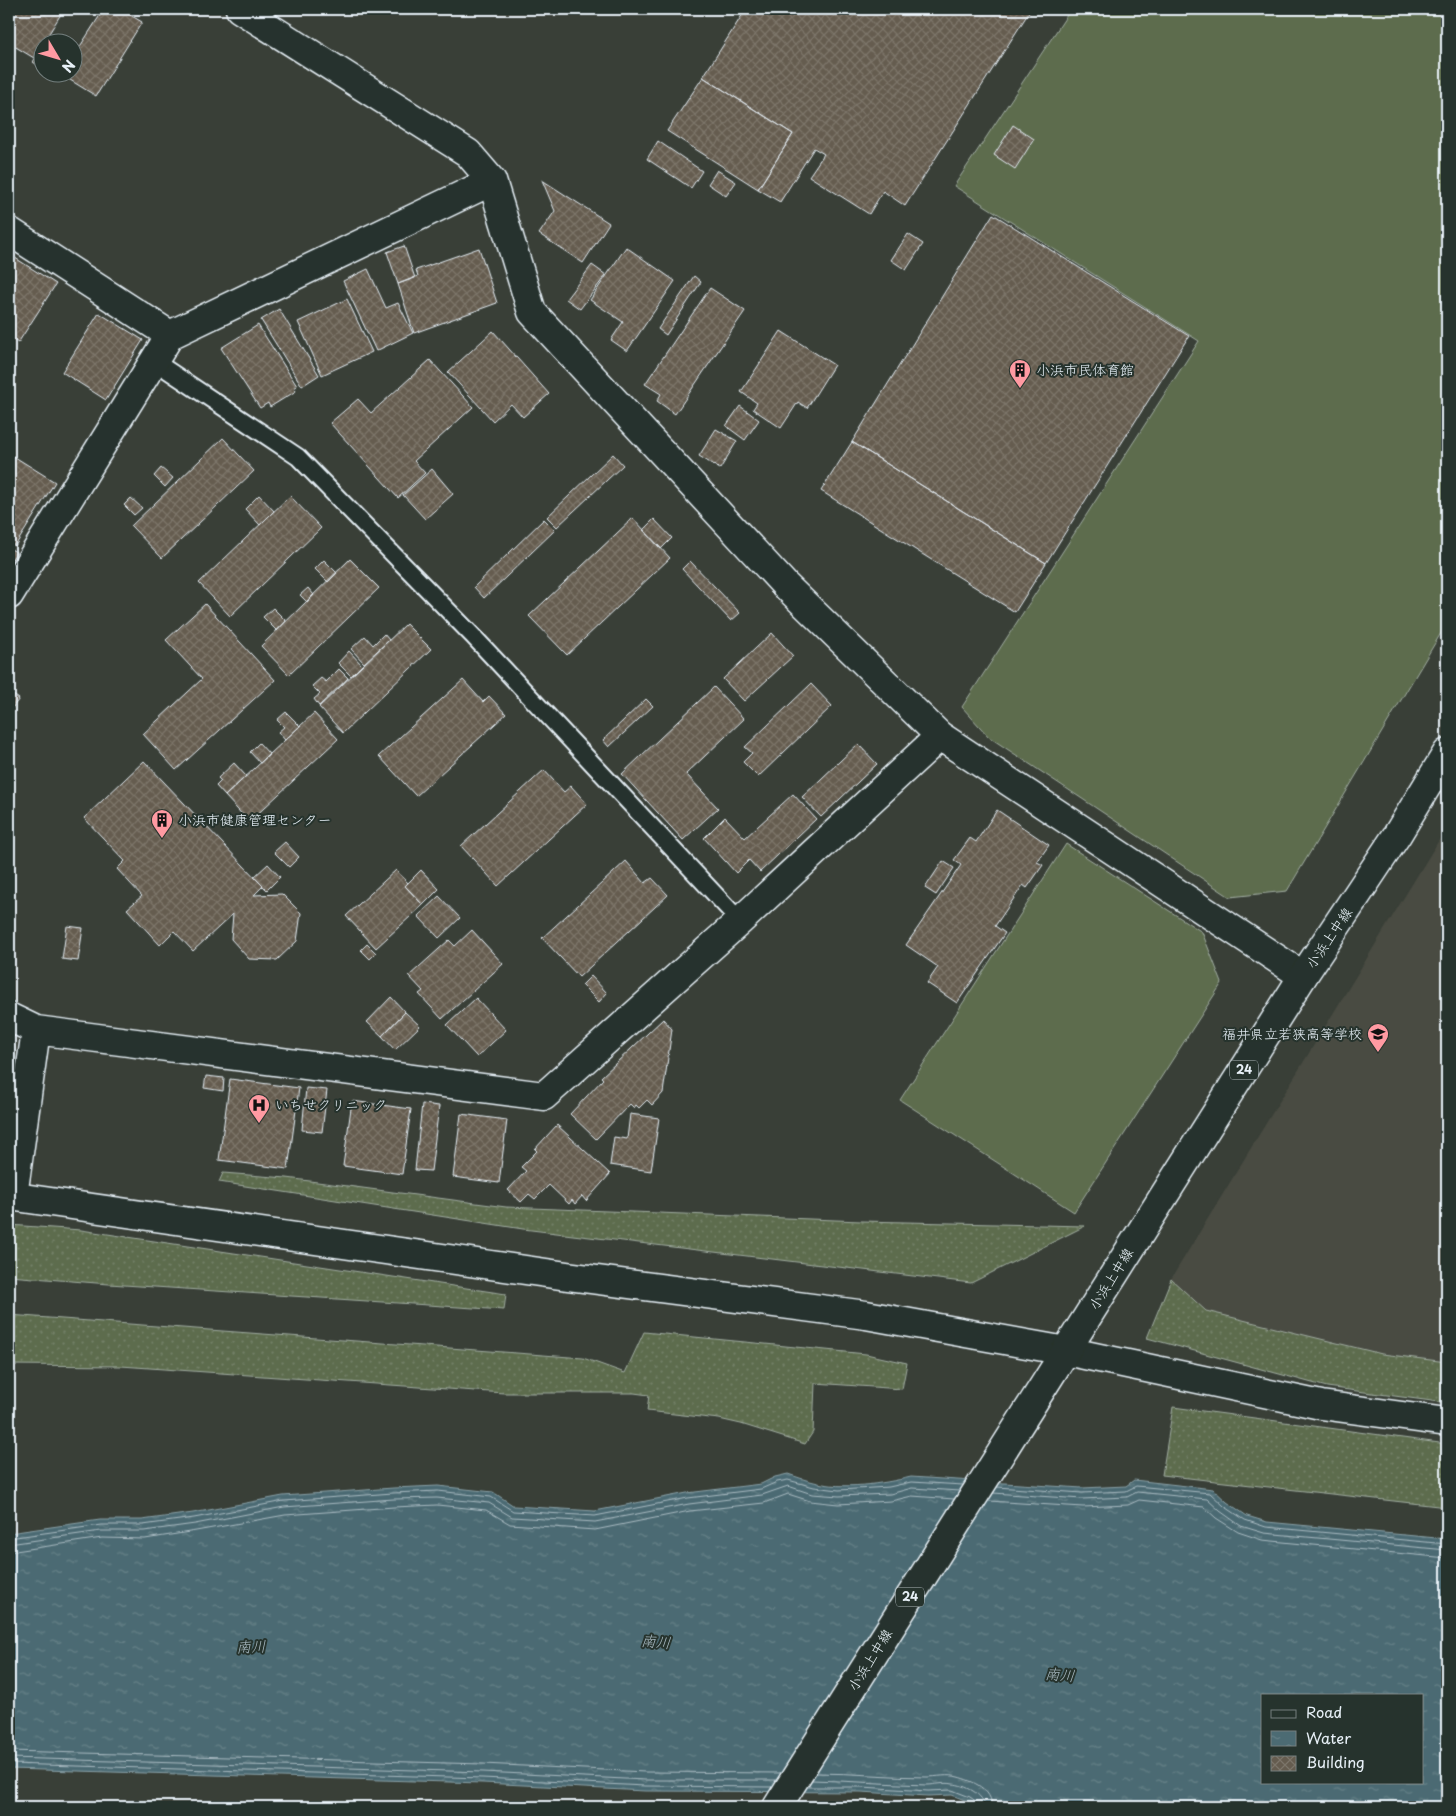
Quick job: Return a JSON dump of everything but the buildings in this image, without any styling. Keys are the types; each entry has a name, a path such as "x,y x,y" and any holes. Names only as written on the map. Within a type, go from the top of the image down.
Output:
{"street":[{"path":"240,9 468,153 492,182 532,312 784,585 940,736 1304,976"},
{"path":"9,595 170,334 492,182"},
{"path":"9,231 170,334"},
{"path":"9,1017 36,1030 544,1096 740,921 940,736"},
{"name":"小浜上中線","path":"777,1807 1304,976 1397,835 1447,753"},
{"path":"36,1030 11,1196 557,1275 866,1315 1066,1351 1321,1405 1447,1422"}],"lane":[{"path":"154,361 298,457 473,636 740,921"}],"shaded area":[{"name":"福井県立若狭高等学校","path":"1447,827 1447,1362 1382,1354 1206,1311 1171,1279"}],"green space":[{"path":"1071,9 1447,9 1447,623 1287,891 1230,897 989,737 962,707 1199,341 954,186"},
{"path":"1066,844 1202,932 1222,983 1074,1212 900,1100"},
{"path":"223,1173 287,1178 506,1207 861,1221 1085,1226 971,1283 523,1229 219,1182"},
{"path":"9,1225 81,1230 506,1294 504,1310 9,1276"},
{"path":"1171,1279 1206,1311 1382,1354 1447,1362 1447,1403 1327,1387 1147,1338"},
{"path":"9,1315 583,1358 625,1373 644,1332 866,1354 907,1363 902,1389 815,1383 813,1432 805,1444 719,1419 647,1411 649,1395 634,1393 504,1393 121,1366 9,1365"},
{"path":"1173,1407 1447,1444 1447,1507 1162,1475"}],"water":[{"name":"南川","path":"788,1474 814,1482 837,1486 875,1484 911,1477 1082,1488 1126,1486 1134,1480 1213,1489 1247,1516 1267,1522 1447,1539 1447,1807 976,1807 952,1795 928,1796 861,1792 645,1791 482,1783 9,1769 9,1533 100,1520 142,1520 193,1513 283,1496 393,1488 438,1486 493,1492 514,1506 595,1511 687,1493 761,1484 775,1477"}],"place":[{"name":"小浜市民体育館","path":"1020,389"},
{"name":"小浜市健康管理センター","path":"162,839"},
{"name":"福井県立若狭高等学校","path":"1378,1053"},
{"name":"いちせクリニック","path":"259,1124"}]}
